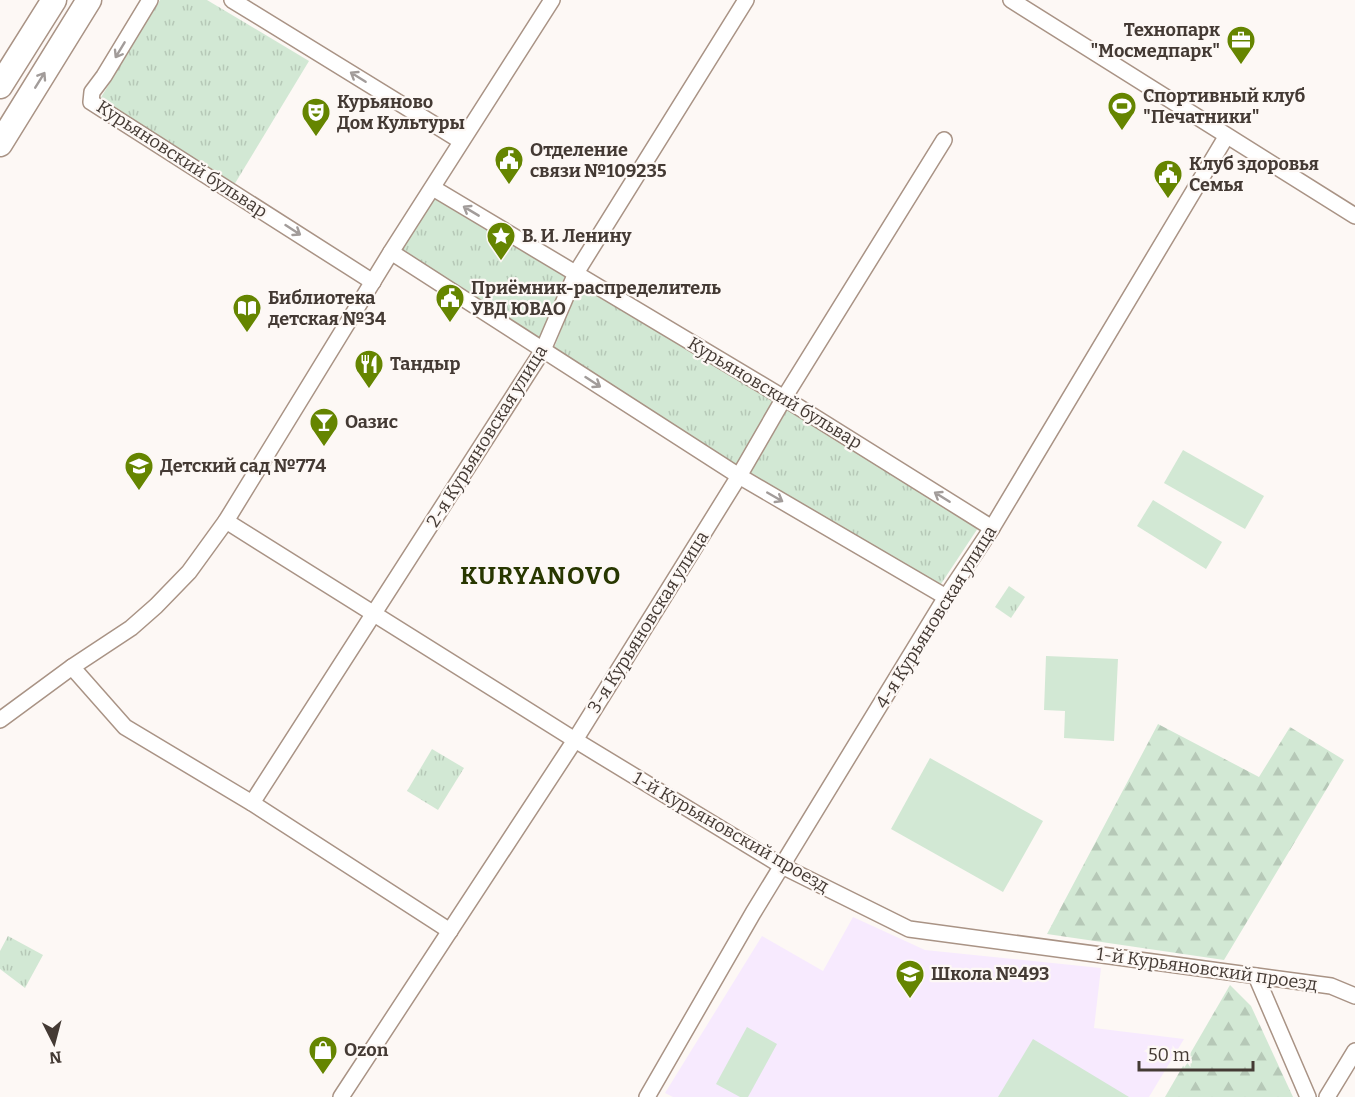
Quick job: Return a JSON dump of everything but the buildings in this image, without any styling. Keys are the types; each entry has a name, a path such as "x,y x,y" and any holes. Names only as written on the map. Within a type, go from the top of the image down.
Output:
{"main road":[{"path":"0,86 54,0"},
{"path":"0,144 89,0"}],"street":[{"name":"Курьяновский бульвар","path":"150,0 92,92 91,102 373,282"},
{"path":"232,0 461,141"},
{"path":"0,720 72,667 131,628 189,572 226,521 391,252 552,0"},
{"name":"2-я Курьяновская улица","path":"252,803 543,350 576,273 746,0"},
{"path":"1011,0 1355,216"},
{"name":"4-я Курьяновская улица","path":"647,1097 753,913 946,597 992,528 1226,137"},
{"name":"3-я Курьяновская улица","path":"341,1097 575,740 944,140"},
{"name":"Курьяновский бульвар","path":"433,188 784,398 992,528"},
{"path":"391,252 739,476 946,597"},
{"name":"1-й Курьяновский проезд","path":"226,521 575,740 783,866 909,929 1331,986 1355,995"},
{"path":"72,667 125,726 252,803 450,931"},
{"path":"1256,976 1308,1097"},
{"path":"1327,1097 1355,1051"}],"shaded area":[{"name":"Школа №493","path":"853,917 925,950 1101,968 1094,1028 1184,1039 1149,1097 673,1097 665,1093 762,936 823,971"}],"green space":[{"path":"160,0 207,0 309,61 234,185 97,104"},
{"path":"432,197 566,277 541,341 399,249"},
{"path":"579,284 775,400 736,467 554,348"},
{"path":"787,410 978,528 939,587 750,474"},
{"path":"1183,450 1264,496 1245,529 1164,483"},
{"path":"1153,500 1222,542 1206,569 1137,526"},
{"path":"1009,586 1025,597 1011,618 995,607"},
{"path":"1046,656 1118,659 1114,741 1064,738 1065,711 1044,710"},
{"path":"1158,724 1259,777 1290,727 1344,760 1224,960 1047,934"},
{"path":"432,749 464,768 438,810 407,791"},
{"path":"930,758 1043,821 1003,892 891,829"},
{"path":"8,936 43,955 25,988 0,969 0,951"},
{"path":"1230,985 1251,1006 1293,1097 1165,1097"},
{"path":"747,1027 777,1044 748,1097 740,1097 716,1084"},
{"path":"1033,1039 1129,1097 998,1097"}],"place":[{"name":"Технопарк \"Мосмедпарк\"","path":"1241,66"},
{"name":"Спортивный клуб \"Печатники\"","path":"1122,132"},
{"name":"Курьяново Дом Культуры","path":"316,138"},
{"name":"Отделение связи №109235","path":"509,186"},
{"name":"Клуб здоровья Семья","path":"1168,200"},
{"name":"В. И. Ленину","path":"501,262"},
{"name":"Приёмник-распределитель УВД ЮВАО","path":"450,324"},
{"name":"Библиотека детская №34","path":"247,334"},
{"name":"Тандыр","path":"369,390"},
{"name":"Оазис","path":"324,448"},
{"name":"Детский сад №774","path":"139,492"},
{"name":"Школа №493","path":"910,1000"},
{"name":"Ozon","path":"323,1076"}],"district":[{"name":"KURYANOVO","path":"541,576"}]}
